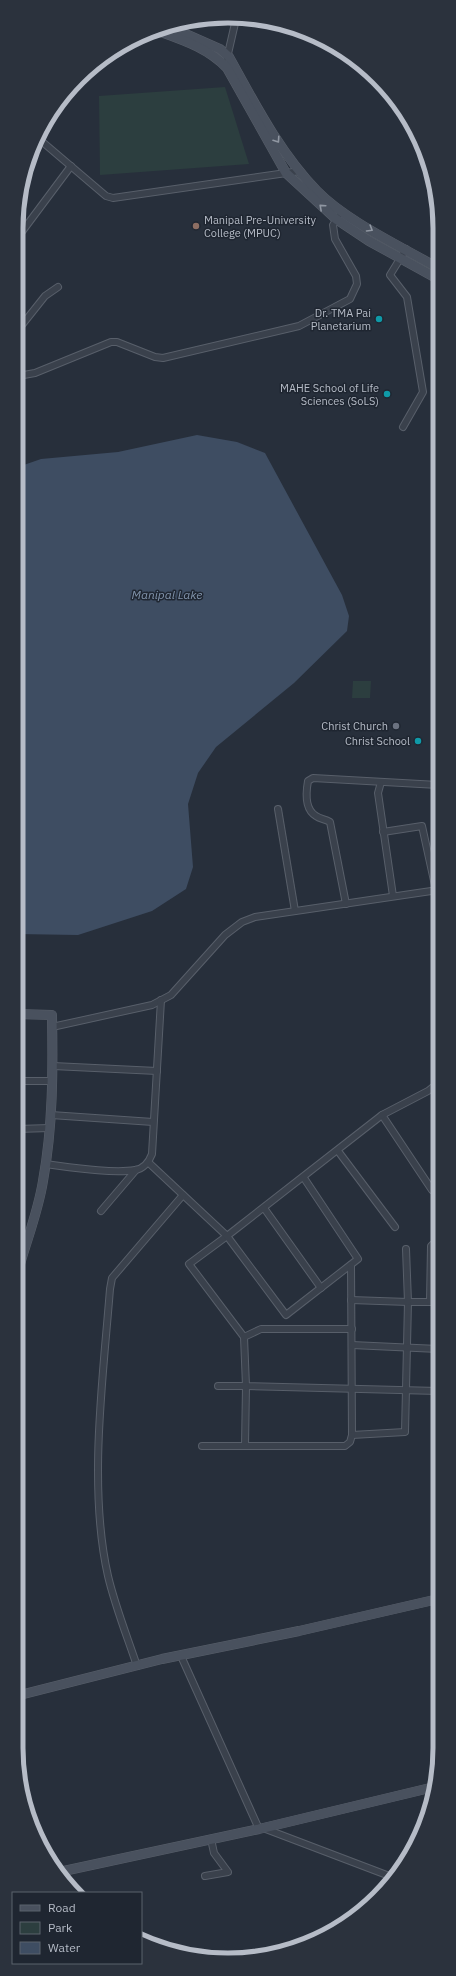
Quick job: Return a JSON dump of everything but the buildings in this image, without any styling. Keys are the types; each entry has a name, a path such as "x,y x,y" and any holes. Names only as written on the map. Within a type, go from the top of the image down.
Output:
{"street":[{"path":"235,23 225,60 227,68 286,173 336,220 369,241 433,276"},
{"path":"176,30 220,49 225,60 264,121 300,171 318,192 342,211 433,265"},
{"path":"164,33 193,44 225,60"},
{"path":"42,142 106,196 118,198 300,171"},
{"path":"23,230 71,166"},
{"path":"23,375 35,373 111,342 117,342 155,357 163,358 299,326 350,299 357,284 356,276 335,239 333,225 342,211"},
{"path":"403,428 423,392 407,297 390,275 406,249"},
{"path":"23,324 45,296 58,287"},
{"path":"346,904 330,822 316,817 310,811 305,794 308,781 313,778 433,785"},
{"path":"381,782 378,793 393,896"},
{"path":"278,809 295,911"},
{"path":"383,832 422,826 433,873"},
{"path":"52,1027 152,1005 171,995 225,935 242,922 255,917 433,891"},
{"path":"101,1211 136,1170 149,1162 152,1154 161,1000"},
{"path":"23,1014 52,1015 53,1066 50,1128 43,1182 23,1254"},
{"path":"53,1066 157,1071"},
{"path":"23,1081 53,1082"},
{"path":"245,1446 246,1386 244,1337 189,1264 304,1178 382,1115 433,1087"},
{"path":"51,1115 154,1122"},
{"path":"382,1115 432,1190"},
{"path":"23,1129 50,1128"},
{"path":"338,1151 395,1227"},
{"path":"149,1162 227,1236 286,1315 358,1259 304,1178"},
{"path":"45,1164 108,1170 136,1170"},
{"path":"137,1666 108,1577 102,1541 98,1483 110,1289 112,1278 183,1195"},
{"path":"264,1208 321,1288"},
{"path":"352,1300 430,1302 431,1246 433,1244"},
{"path":"352,1435 405,1432 408,1302 406,1250"},
{"path":"202,1446 345,1446 350,1442 352,1435 351,1265"},
{"path":"244,1337 261,1329 352,1329"},
{"path":"352,1345 433,1348"},
{"path":"218,1386 433,1391"},
{"path":"23,1694 137,1666 433,1600"},
{"path":"181,1656 261,1829 389,1876"},
{"path":"64,1871 261,1829 429,1788"},
{"path":"205,1876 228,1872 214,1853 211,1839"}],"green space":[{"path":"225,87 249,164 100,175 99,96"},
{"path":"353,681 371,681 370,698 352,698"}],"water":[{"name":"Manipal Lake","path":"197,435 237,442 265,453 342,595 349,616 347,631 294,683 216,747 198,773 188,804 193,867 186,889 152,911 78,935 23,934 23,465 41,459 118,452"}],"place":[{"name":"Manipal Pre-University College (MPUC)","path":"196,226"},
{"name":"Dr. TMA Pai Planetarium","path":"379,319"},
{"name":"MAHE School of Life Sciences (SoLS)","path":"387,394"},
{"name":"Christ Church","path":"396,726"},
{"name":"Christ School","path":"418,741"}]}
